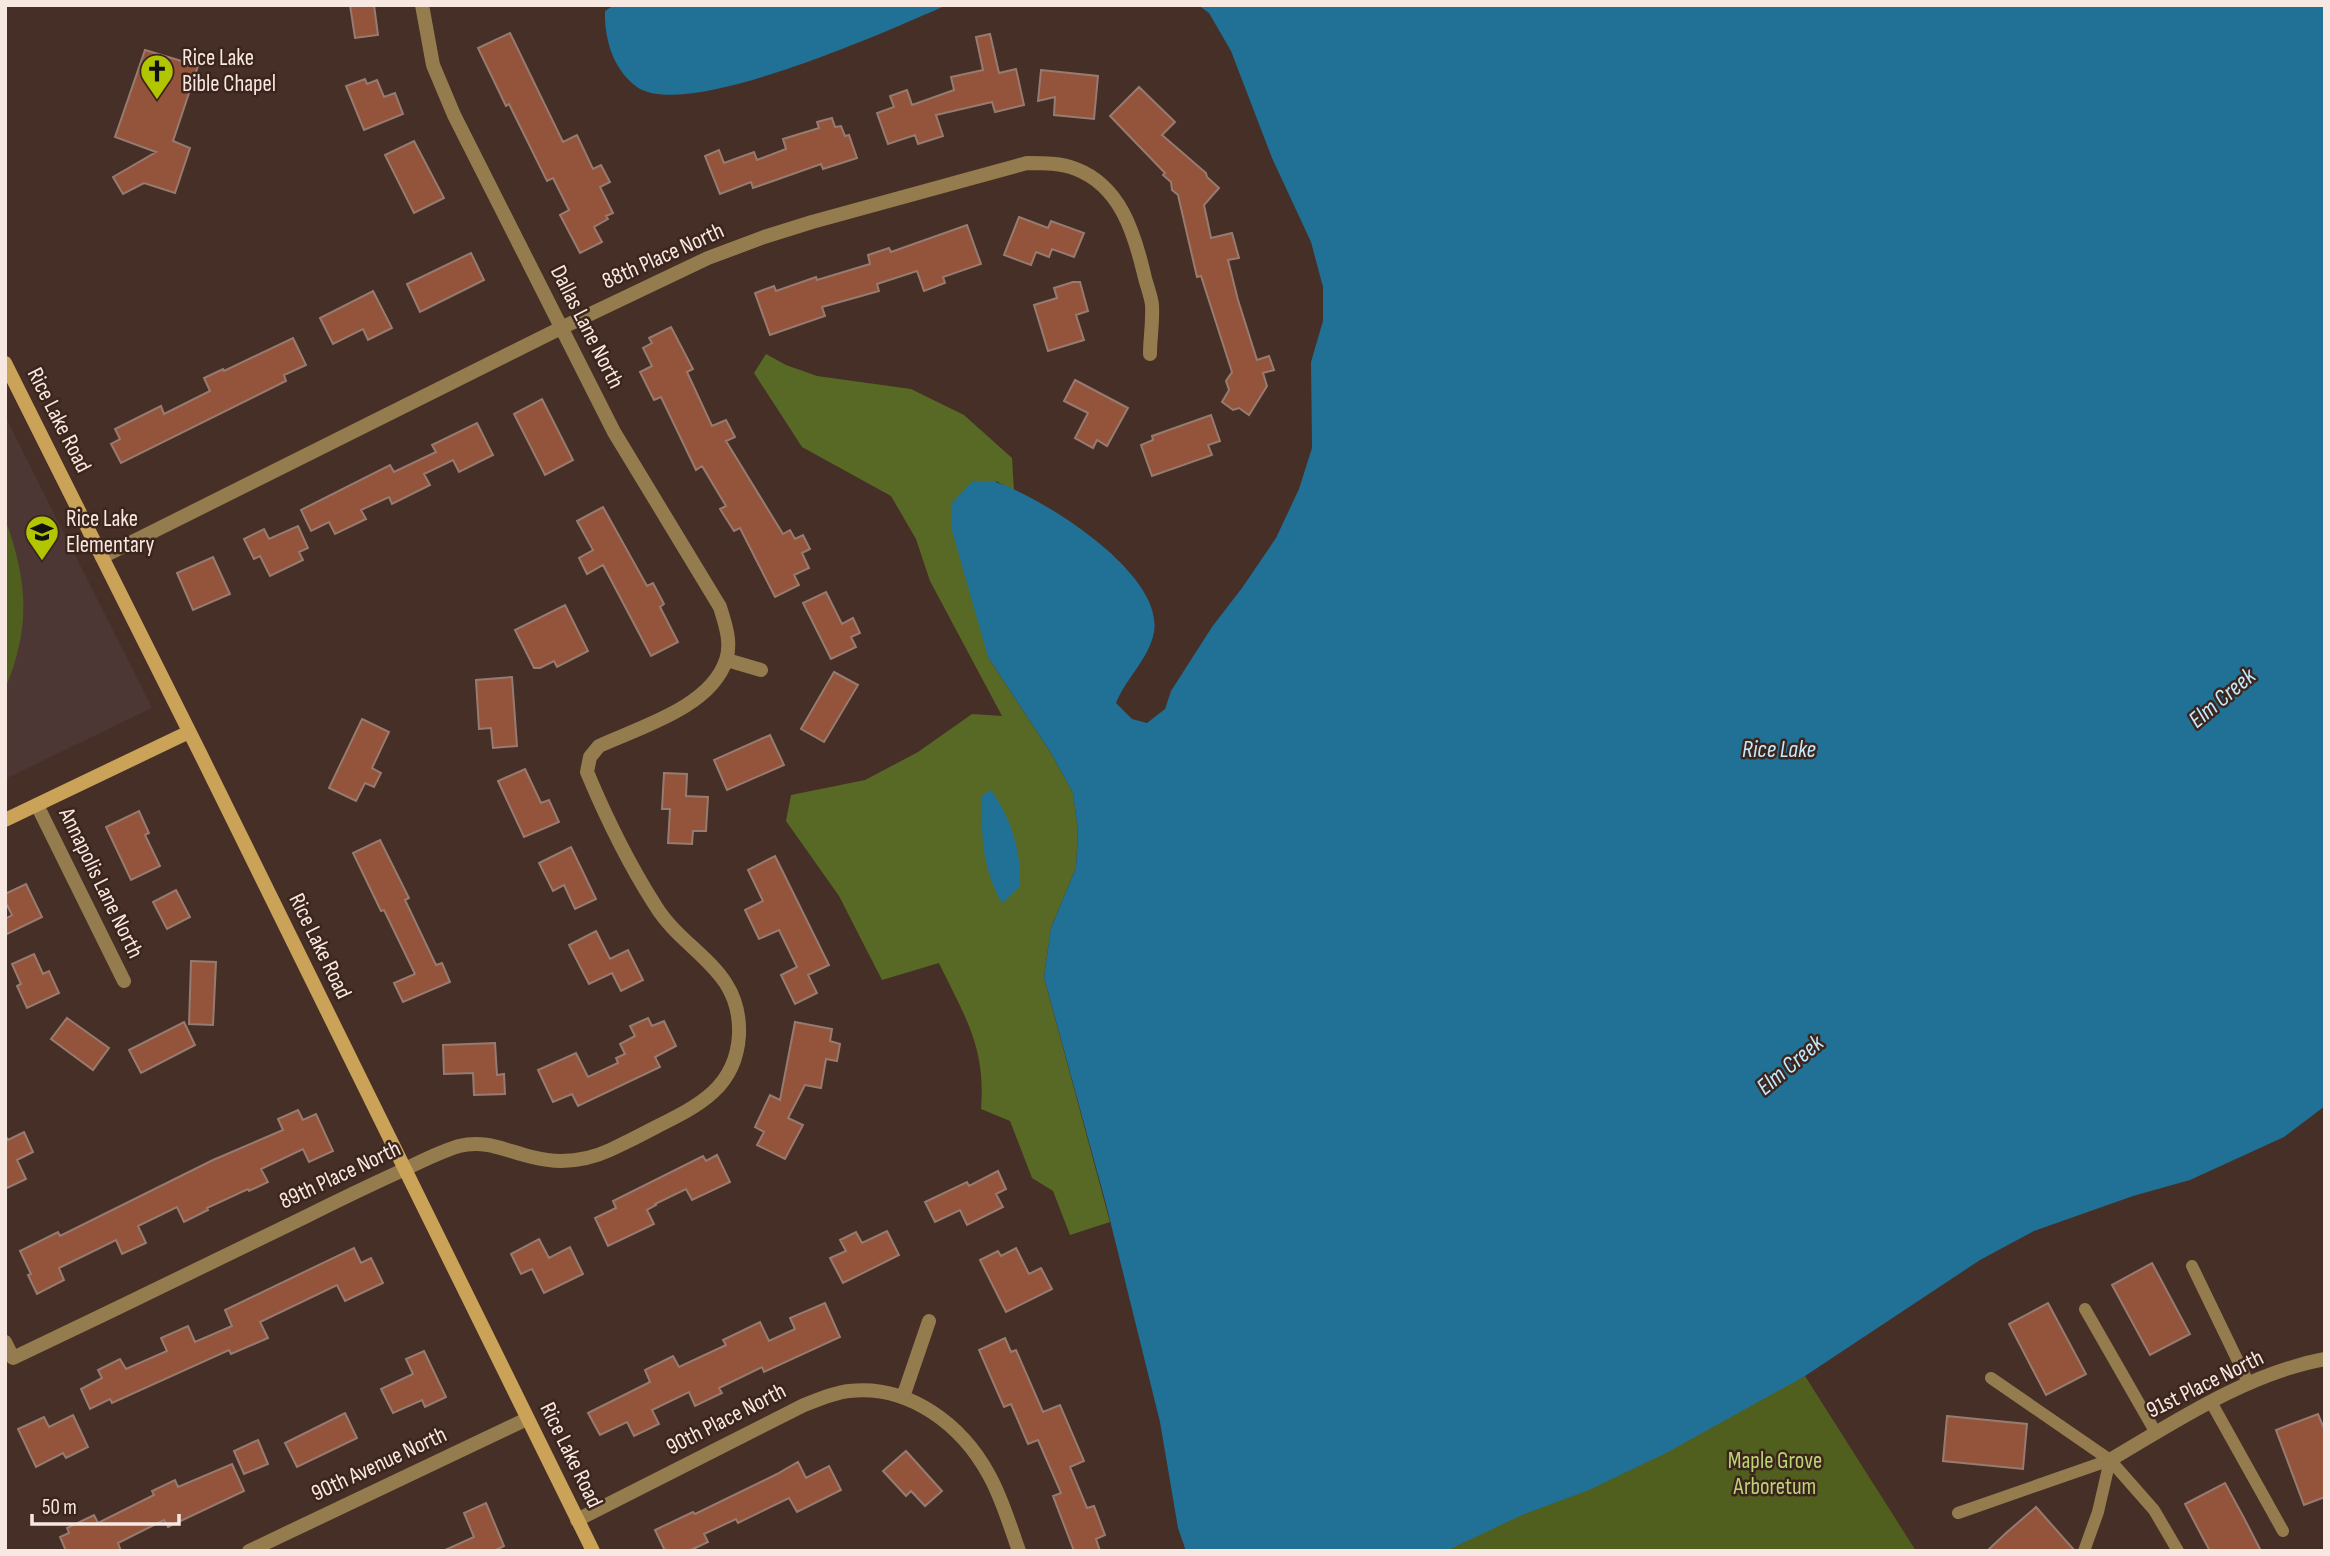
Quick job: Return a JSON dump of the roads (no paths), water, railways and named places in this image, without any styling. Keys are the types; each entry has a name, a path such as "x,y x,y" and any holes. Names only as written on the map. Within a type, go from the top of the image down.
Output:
{"street":[{"name":"Dallas Lane North","path":"422,5 433,65 441,86 614,432 720,607 727,628 727,660"},
{"name":"88th Place North","path":"102,557 561,328 708,258 764,237 1027,163 1052,163 1076,169 1097,181 1114,197 1127,217 1152,306 1150,354"},
{"name":"Rice Lake Road","path":"5,363 593,1551"},
{"path":"727,660 761,670"},
{"name":"89th Place North","path":"5,1342 13,1358 405,1169 462,1146 485,1143 557,1162 584,1160 697,1107 714,1092 727,1076 736,1053 739,1034 733,994 722,975 674,930 656,907 587,772 590,757 599,746 694,701 705,692 727,660"},
{"path":"5,820 189,732"},
{"name":"Annapolis Lane North","path":"37,805 124,981"},
{"path":"903,1398 929,1321"},
{"name":"91st Place North","path":"2110,1460 2211,1402 2249,1384 2325,1359"},
{"name":"90th Place North","path":"577,1520 824,1397 850,1391 877,1392 903,1398 946,1420 969,1444 989,1475 1019,1551"},
{"name":"90th Avenue North","path":"249,1551 269,1547 527,1419"}],"lane":[{"path":"2192,1266 2249,1384"},
{"path":"2085,1309 2156,1433"},
{"path":"1991,1378 2110,1460 2154,1510 2178,1551"},
{"path":"2211,1402 2283,1531"},
{"path":"1958,1513 2110,1460"},
{"path":"2084,1551 2098,1512 2110,1460"}],"water":[{"path":"614,5 947,5 790,68 742,83 698,92 662,95 637,87 616,63 608,42 605,21 605,11"},
{"name":"Rice Lake","path":"1198,5 2325,5 2325,1106 2284,1137 2190,1180 2133,1196 2034,1231 1980,1260 1805,1376 1668,1452 1589,1490 1522,1515 1446,1551 1186,1551 1178,1528 1160,1422 1106,1204 1044,977 1051,928 1076,868 1078,830 1073,793 1051,753 988,657 951,527 952,503 972,482 995,482 1044,505 1071,522 1121,564 1140,586 1152,610 1154,632 1147,651 1116,703 1132,719 1147,723 1165,709 1171,691 1212,627 1276,538 1299,489 1312,448 1311,362 1323,321 1323,287 1311,242 1272,158 1231,51 1209,13"},
{"path":"991,790 1010,824 1019,860 1020,887 1002,903 990,877 983,838 982,796"}],"place":[{"name":"Rice Lake Bible Chapel","path":"157,101"},
{"name":"Rice Lake Elementary","path":"42,562"}],"water label":[{"name":"Elm Creek","path":"2222,698"},
{"name":"Elm Creek","path":"1790,1065"}],"park label":[{"name":"Maple Grove Arboretum","path":"1775,1474"}]}
